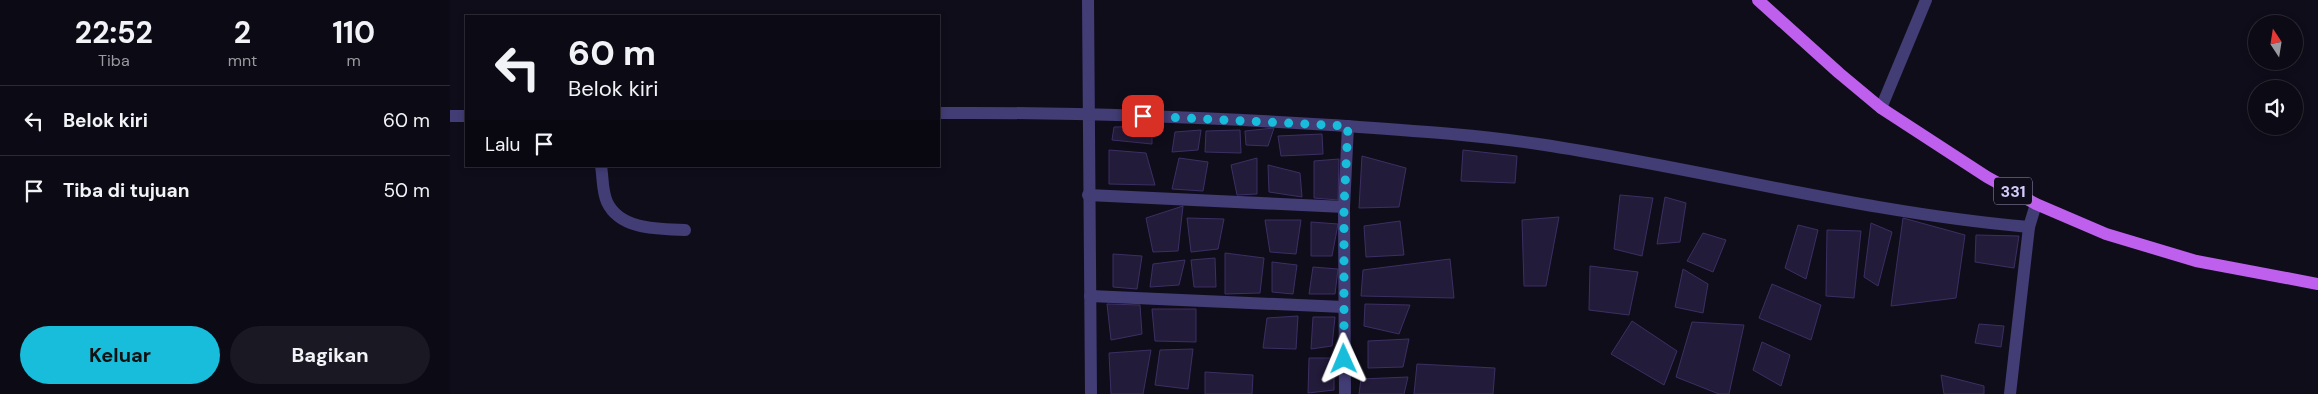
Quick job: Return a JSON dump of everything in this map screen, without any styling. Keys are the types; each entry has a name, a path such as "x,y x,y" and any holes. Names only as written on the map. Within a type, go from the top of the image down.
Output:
{"main road":[{"name":"331","path":"1758,0 1838,73 1881,108 1987,177 2036,204 2106,234 2196,260 2318,284"}],"street":[{"path":"1088,0 1091,394"},
{"path":"1881,108 1926,0"},
{"path":"940,113 1088,114 1234,119 1386,128 1544,145 1880,208 1963,222 2029,227"},
{"path":"450,116 465,116"},
{"path":"1345,394 1344,207 1348,126"},
{"path":"601,167 607,203 625,221 637,225 685,230"},
{"path":"1088,195 1344,207"},
{"path":"2010,394 2029,227 2036,204"},
{"path":"1090,296 1344,308"}],"building":[{"path":"1152,126 1152,144 1112,140 1114,127"},
{"path":"1274,128 1268,146 1246,145 1245,131"},
{"path":"1201,130 1198,150 1172,152 1175,132"},
{"path":"1240,130 1241,153 1205,152 1206,131"},
{"path":"1322,134 1323,154 1281,156 1278,136"},
{"path":"1109,150 1146,153 1155,185 1109,184"},
{"path":"1463,150 1517,156 1515,183 1461,181"},
{"path":"1362,156 1406,168 1399,207 1359,208"},
{"path":"1179,158 1208,162 1203,191 1172,189"},
{"path":"1257,158 1257,194 1237,195 1231,165"},
{"path":"1339,159 1338,200 1314,198 1314,161"},
{"path":"1268,165 1300,173 1302,197 1269,192"},
{"path":"1620,195 1653,198 1642,256 1614,249"},
{"path":"1665,197 1686,203 1680,242 1657,244"},
{"path":"1183,206 1178,251 1153,252 1146,218"},
{"path":"1559,217 1546,286 1524,286 1522,220"},
{"path":"1187,218 1224,219 1218,249 1191,252"},
{"path":"1903,218 1965,235 1956,298 1891,306"},
{"path":"1265,220 1301,220 1296,254 1270,252"},
{"path":"1400,221 1404,255 1366,257 1364,226"},
{"path":"1311,222 1338,224 1332,256 1311,256"},
{"path":"1871,223 1892,232 1878,286 1864,277"},
{"path":"1798,225 1818,230 1806,279 1785,268"},
{"path":"1827,230 1861,231 1854,298 1826,296"},
{"path":"1703,233 1726,240 1713,272 1687,261"},
{"path":"1976,235 2019,236 2014,268 1975,262"},
{"path":"1225,253 1264,258 1260,293 1225,294"},
{"path":"1113,254 1142,256 1137,289 1113,287"},
{"path":"1215,258 1216,287 1194,287 1191,260"},
{"path":"1450,259 1454,298 1361,296 1363,270"},
{"path":"1185,260 1179,285 1150,287 1153,264"},
{"path":"1272,262 1297,265 1293,294 1272,292"},
{"path":"1590,266 1638,272 1629,315 1589,310"},
{"path":"1313,267 1338,269 1335,294 1309,294"},
{"path":"1683,269 1708,284 1703,313 1675,307"},
{"path":"1772,284 1821,305 1811,340 1759,318"},
{"path":"1107,304 1140,305 1142,334 1111,340"},
{"path":"1365,304 1410,305 1399,334 1364,326"},
{"path":"1152,309 1196,309 1196,342 1155,341"},
{"path":"1298,316 1296,349 1263,348 1267,318"},
{"path":"1313,317 1335,317 1332,346 1311,349"},
{"path":"1632,321 1677,351 1664,385 1611,354"},
{"path":"1692,322 1744,325 1729,394 1719,394 1676,377"},
{"path":"1979,324 2004,326 2001,347 1975,343"},
{"path":"1409,339 1403,367 1368,368 1368,341"},
{"path":"1762,342 1790,355 1781,386 1753,370"},
{"path":"1193,349 1188,389 1155,385 1160,350"},
{"path":"1151,350 1143,394 1111,394 1109,353"},
{"path":"1309,358 1334,358 1334,390 1308,393"},
{"path":"1417,364 1495,368 1493,394 1414,394"},
{"path":"1205,372 1253,375 1252,394 1205,394"},
{"path":"1941,375 1984,386 1984,394 1944,394"},
{"path":"1408,377 1404,394 1359,394 1361,379"}],"route":[{"path":"1143,116 1348,126 1344,207 1344,359"}]}
